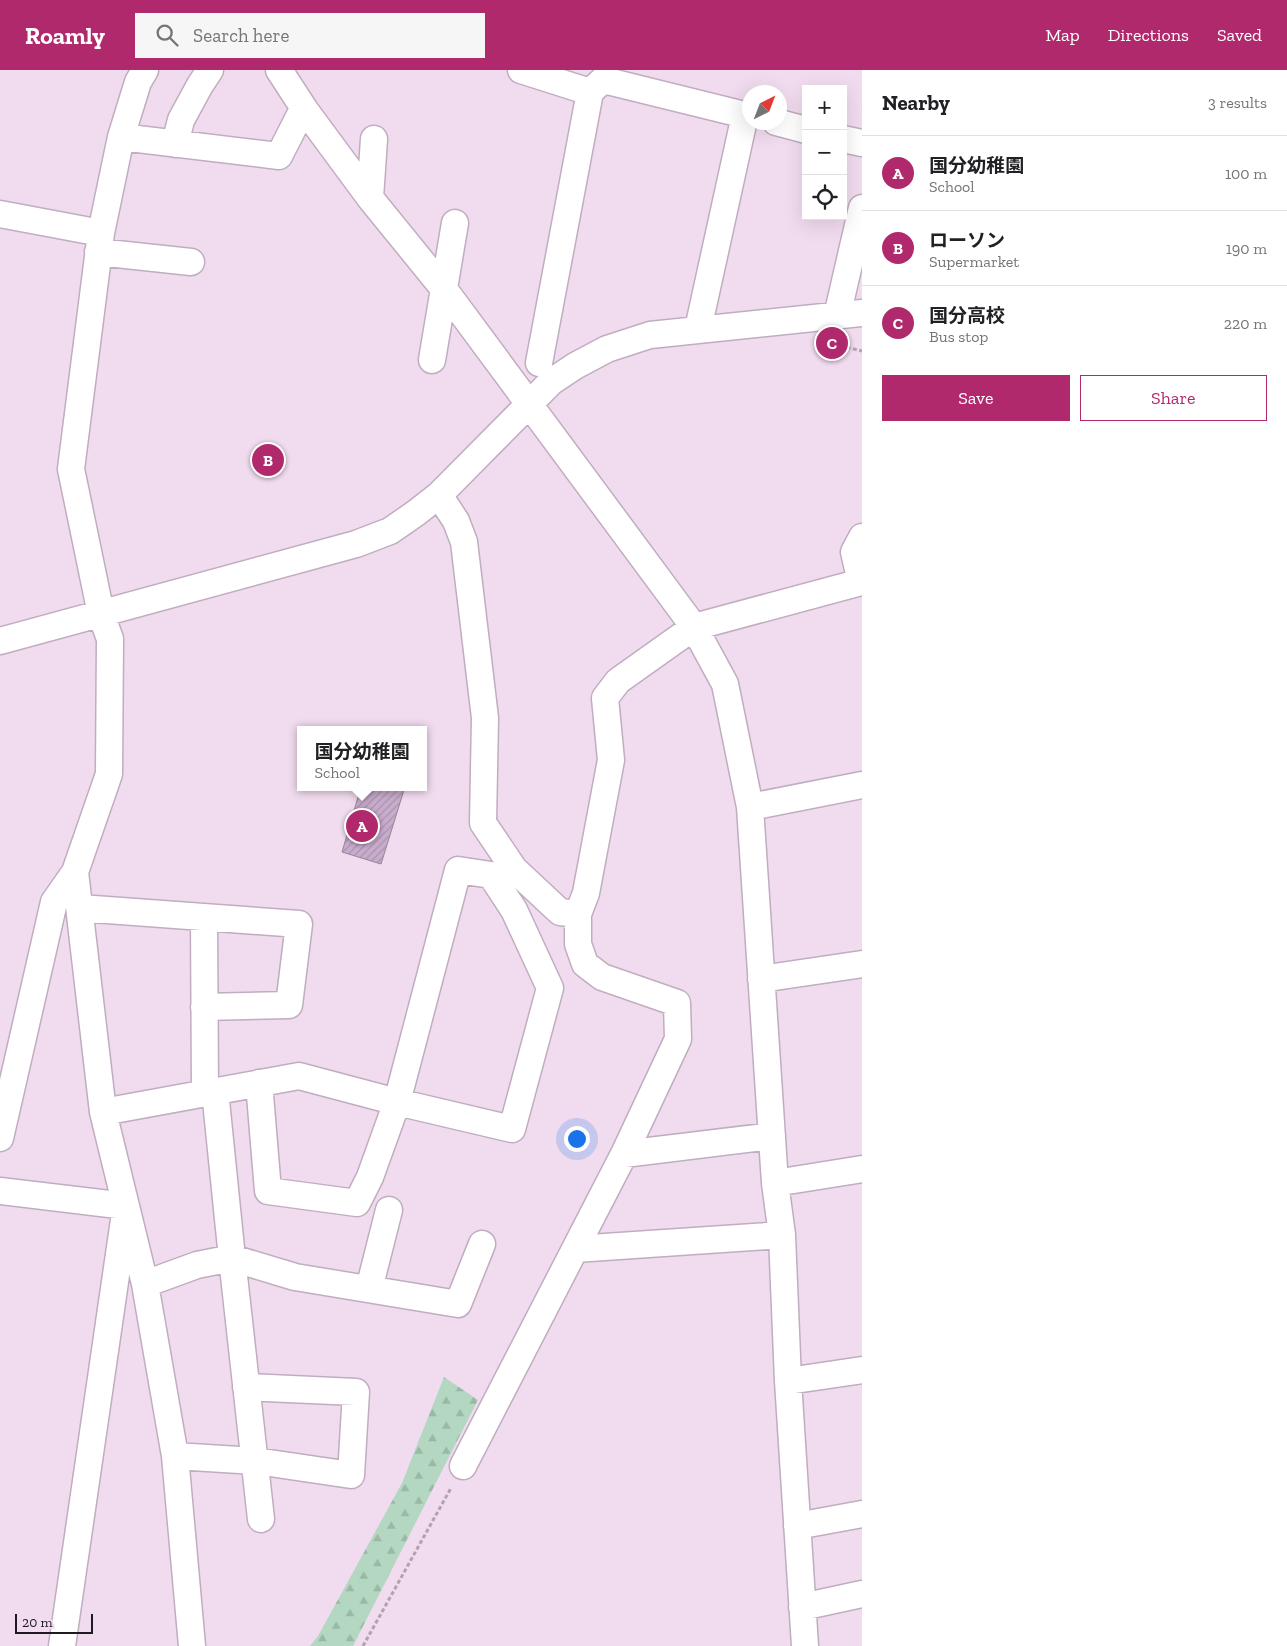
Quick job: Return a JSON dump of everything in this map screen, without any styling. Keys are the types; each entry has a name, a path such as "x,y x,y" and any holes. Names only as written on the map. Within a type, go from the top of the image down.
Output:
{"street":[{"path":"0,1138 54,902 75,872 109,774 110,639 102,614 71,469 100,242 121,137 138,82 145,70"},
{"path":"175,144 181,120 210,70"},
{"path":"279,70 305,110 370,198 444,289 694,627 725,684 750,807 775,1183 782,1235 788,1381 805,1646"},
{"path":"521,70 590,92"},
{"path":"539,363 590,92 603,80 742,115"},
{"path":"121,137 279,156 301,113 305,110"},
{"path":"787,125 802,129"},
{"path":"698,329 744,130"},
{"path":"370,198 374,139"},
{"path":"847,140 862,143"},
{"path":"0,641 356,544 390,531 439,495 551,382 575,366 607,349 650,334 850,314 862,208"},
{"path":"0,214 100,242 191,262"},
{"path":"432,360 455,223"},
{"path":"439,495 456,521 464,542 485,718 483,823 514,869 560,912 578,914"},
{"path":"463,1466 624,1154 678,1039 677,1003 602,977 586,964 578,944 578,914 586,893 611,760 605,698 618,681 694,627 861,582 854,552 862,537"},
{"path":"750,807 862,785"},
{"path":"103,1112 210,1092 259,1083 299,1076 397,1102 512,1129 550,988 514,910 491,875 458,870 397,1102 370,1176 357,1203 268,1192 259,1083"},
{"path":"75,872 103,1112 145,1284 175,1456 192,1646"},
{"path":"80,908 299,924 289,1005 204,1007"},
{"path":"204,917 204,1007 210,1092 232,1258 262,1519"},
{"path":"761,979 862,964"},
{"path":"624,1154 772,1136"},
{"path":"775,1183 862,1169"},
{"path":"0,1191 126,1206"},
{"path":"62,1646 126,1206"},
{"path":"369,1289 389,1210"},
{"path":"575,1249 782,1235"},
{"path":"145,1284 197,1265 232,1258 295,1277 458,1304 482,1244"},
{"path":"788,1381 862,1370"},
{"path":"175,1456 256,1461 352,1475 356,1392 246,1387"},
{"path":"797,1526 862,1514"},
{"path":"802,1606 862,1594"}],"path":[{"path":"363,1646 463,1466"}],"green space":[{"path":"444,1377 478,1400 353,1646 310,1646 318,1636 402,1483"}],"building":[{"path":"360,791 404,791 381,864 342,852"}],"place":[{"name":"国分高校","path":"832,343"},
{"name":"ローソン","path":"268,460"},
{"name":"国分幼稚園","path":"362,826"}]}
